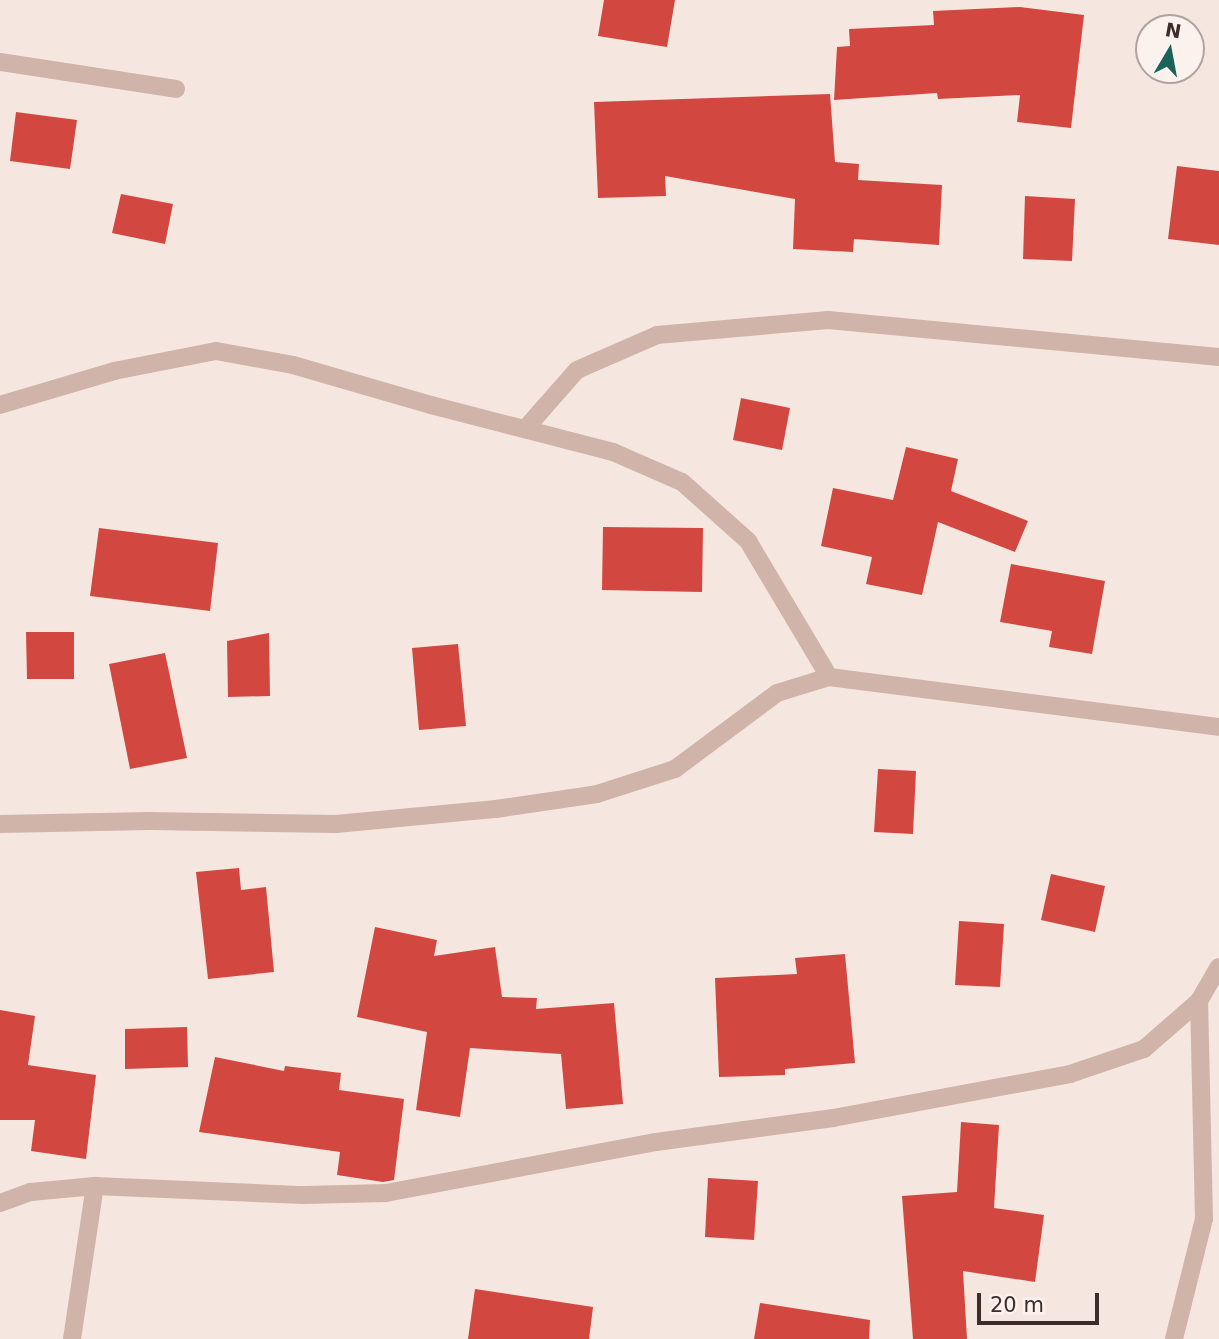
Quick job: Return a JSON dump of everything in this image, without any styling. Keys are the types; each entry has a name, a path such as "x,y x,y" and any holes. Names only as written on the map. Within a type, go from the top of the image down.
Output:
{"street":[{"path":"0,62 176,89"},
{"path":"527,428 577,370 657,335 828,320 1219,357"},
{"path":"0,405 114,371 216,351 293,365 431,405 613,452 682,482 748,541 828,677"},
{"path":"0,824 150,821 336,824 496,809 597,794 675,769 777,693 828,677 1219,727"},
{"path":"0,1203 31,1192 95,1186 304,1195 386,1193 656,1142 833,1118 1070,1074 1144,1049 1199,1000 1219,967"},
{"path":"1174,1339 1204,1219 1199,1000"},
{"path":"72,1339 95,1186"}],"building":[{"path":"604,0 675,0 667,47 598,36"},
{"path":"1020,7 1084,15 1071,128 1017,122 1020,95 938,99 937,93 834,100 837,47 850,46 849,29 934,25 933,11"},
{"path":"830,94 835,162 859,164 858,180 942,185 939,245 854,239 853,252 793,249 795,199 665,176 666,196 598,198 594,102"},
{"path":"16,112 77,120 70,169 10,161"},
{"path":"1177,166 1219,171 1219,245 1168,239"},
{"path":"121,194 173,204 165,244 112,233"},
{"path":"1025,196 1075,199 1072,261 1023,259"},
{"path":"741,398 790,408 782,450 733,440"},
{"path":"906,447 958,459 951,491 1028,521 1015,552 938,522 922,595 866,584 872,557 821,546 833,488 893,500"},
{"path":"603,527 703,528 702,592 602,590"},
{"path":"99,528 218,543 210,611 90,596"},
{"path":"1011,564 1105,581 1092,654 1049,647 1052,631 1000,622"},
{"path":"26,632 74,632 74,679 27,679"},
{"path":"269,633 270,696 228,697 227,641"},
{"path":"458,644 466,726 419,730 412,648"},
{"path":"165,653 187,758 130,769 109,664"},
{"path":"878,769 916,771 913,834 874,832"},
{"path":"239,868 241,890 266,887 274,972 208,979 196,872"},
{"path":"1051,874 1105,886 1095,932 1041,920"},
{"path":"959,921 1004,924 1000,987 955,985"},
{"path":"375,927 437,940 434,956 495,947 502,997 537,998 536,1009 614,1003 623,1104 566,1109 561,1054 470,1048 460,1117 416,1110 427,1032 357,1017"},
{"path":"845,954 855,1063 785,1069 785,1075 719,1077 715,978 797,974 795,958"},
{"path":"0,1010 35,1016 28,1065 96,1075 86,1159 31,1151 35,1120 0,1120"},
{"path":"187,1027 188,1067 125,1069 125,1029"},
{"path":"215,1057 284,1071 285,1066 341,1073 339,1090 404,1099 394,1180 383,1182 337,1175 340,1152 199,1132"},
{"path":"961,1122 999,1125 994,1208 1044,1215 1035,1282 963,1271 967,1339 913,1339 902,1196 957,1192"},
{"path":"708,1178 758,1181 754,1240 705,1237"},
{"path":"475,1289 593,1307 589,1339 468,1339"},
{"path":"760,1303 870,1320 869,1339 754,1339"}]}
